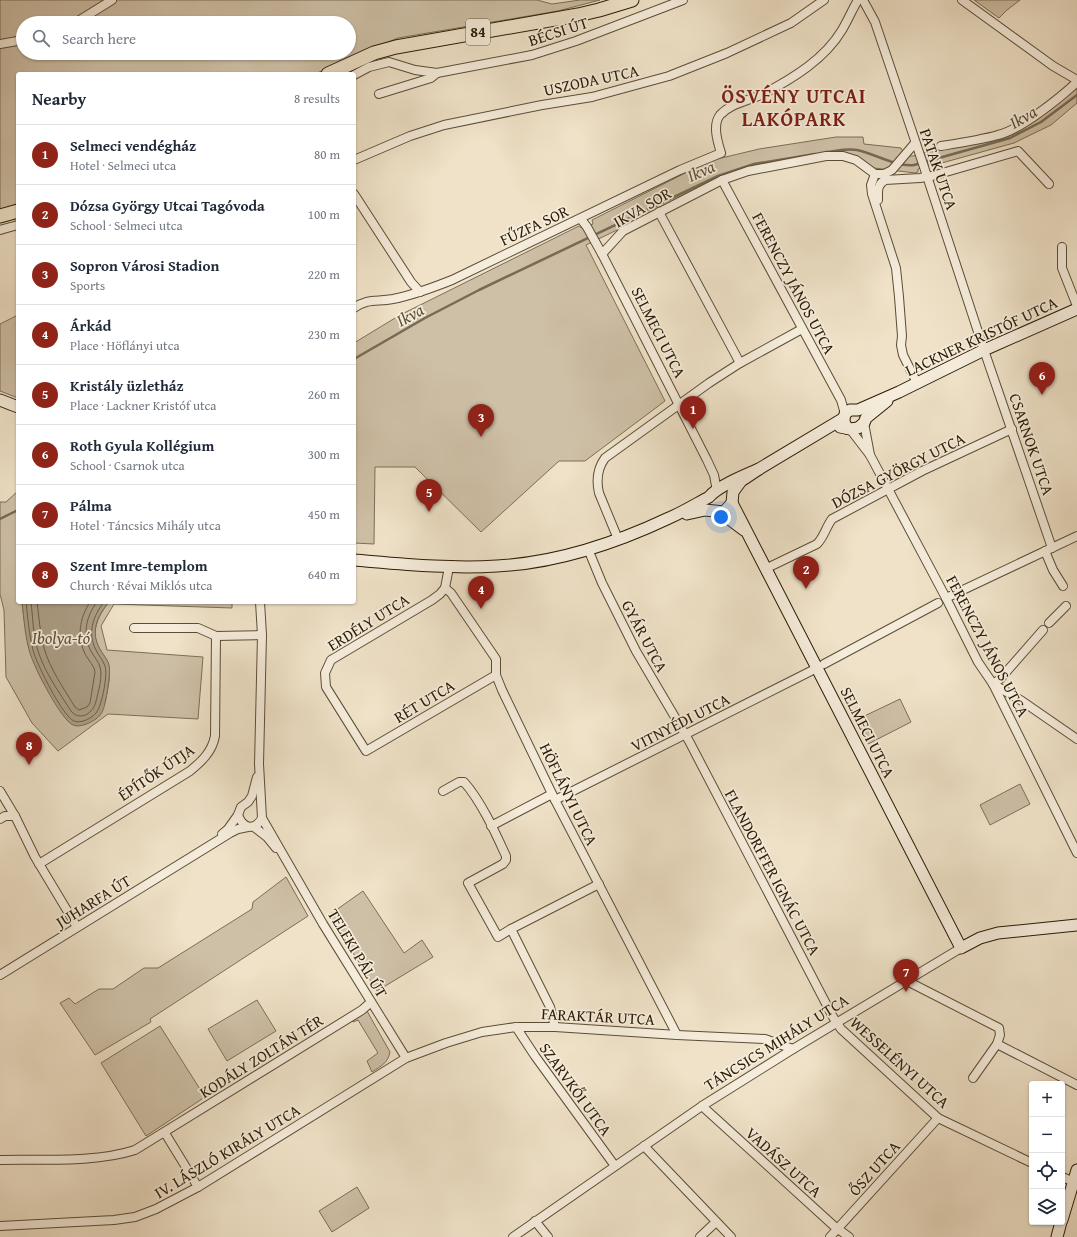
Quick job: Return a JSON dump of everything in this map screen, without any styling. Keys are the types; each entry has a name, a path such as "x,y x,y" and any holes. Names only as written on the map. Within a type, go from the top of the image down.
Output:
{"main road":[{"name":"84","path":"332,72 374,53 396,47 578,15 632,0"},
{"path":"0,216 16,212"}],"street":[{"path":"86,16 112,0"},
{"name":"BÉCSI ÚT","path":"356,74 369,67 389,62 415,70 438,73 532,55 576,41 683,0"},
{"name":"USZODA UTCA","path":"356,159 410,136 444,125 542,105 592,97 669,76 727,53 791,23 824,0"},
{"name":"FŰZFA SOR","path":"356,306 363,301 391,299 420,292 452,280 680,170 721,153 718,144 716,120 727,108 761,95 784,83 823,54 842,30 858,0"},
{"name":"PATAK UTCA","path":"863,0 875,22 915,143 920,153 984,350"},
{"path":"941,146 1000,135 1015,128 1065,93 1077,81 1053,66 962,0"},
{"path":"0,44 16,41"},
{"name":"BÉCSI ÚT","path":"379,94 430,78 438,73"},
{"path":"722,180 748,171 826,156 843,156 856,160 875,174 884,174 897,166 915,143"},
{"path":"878,210 878,188 881,182 885,180 927,177 1018,151 1049,184"},
{"path":"875,174 871,185 896,268 903,355 917,383"},
{"name":"IKVA SOR","path":"602,254 623,231 722,180"},
{"name":"FERENCZY JÁNOS UTCA","path":"722,180 842,400 978,662 993,684 1077,853"},
{"path":"356,197 411,282 420,292"},
{"path":"659,212 740,363"},
{"name":"SELMECI UTCA","path":"581,219 602,254 724,496 820,666 961,948"},
{"path":"0,230 16,226"},
{"path":"1062,248 1062,268 1077,306"},
{"name":"LACKNER KRISTÓF UTCA","path":"356,560 449,567 497,566 541,561 588,549 618,539 732,492 737,485 759,469 812,437 832,429 899,392 984,350 1077,309"},
{"path":"618,539 598,493 597,476 600,466 605,458 678,404 740,363 802,329"},
{"name":"CSARNOK UTCA","path":"984,350 1012,428 1049,549 1053,570 1063,586"},
{"name":"LACKNER KRISTÓF UTCA","path":"850,418 858,428 899,392"},
{"path":"0,400 16,406"},
{"path":"850,418 862,411 865,421"},
{"name":"FERENCZY JÁNOS UTCA","path":"865,421 870,455"},
{"name":"DÓZSA GYÖRGY UTCA","path":"765,569 817,544 820,541 827,525 832,519 922,471 1012,428"},
{"name":"LACKNER KRISTÓF UTCA","path":"724,496 759,469"},
{"path":"717,511 709,503 724,496"},
{"name":"LACKNER KRISTÓF UTCA","path":"669,518 697,511 726,510 724,496"},
{"name":"SELMECI UTCA","path":"717,511 745,531"},
{"path":"946,598 1077,536"},
{"name":"GYÁR UTCA","path":"588,549 606,592 633,645 685,734"},
{"path":"445,588 449,567"},
{"name":"HÖFLÁNYI UTCA","path":"445,588 451,593 496,659 496,675 554,797 677,1035"},
{"name":"ERDÉLY UTCA","path":"366,751 326,688 325,673 331,660 432,600 445,588"},
{"name":"VITNYÉDI UTCA","path":"492,826 685,734 820,666 938,603"},
{"name":"TELEKI PÁL ÚT","path":"261,604 262,636 259,764 262,814"},
{"path":"1049,623 1066,606"},
{"path":"134,628 198,628 216,636 262,636"},
{"path":"1043,630 993,684 1022,701 1077,738"},
{"name":"ÉPÍTŐK ÚTJA","path":"39,864 190,771 205,758 210,750 214,736 216,636"},
{"name":"RÉT UTCA","path":"366,751 496,675"},
{"name":"FLANDORFFER IGNÁC UTCA","path":"685,734 837,1023"},
{"name":"TELEKI PÁL ÚT","path":"259,764 254,789 248,802 241,807 238,815 240,820 267,837 288,862"},
{"path":"443,791 459,782 464,782 492,826 506,856 506,860 503,864 468,883 498,937 599,884"},
{"path":"0,791 15,816 39,864 77,927"},
{"name":"TELEKI PÁL ÚT","path":"248,802 259,806 288,862 323,924 406,1058"},
{"path":"251,827 259,824 262,814"},
{"name":"JUHARFA ÚT","path":"201,850 225,832 238,815"},
{"path":"0,818 5,816 15,816"},
{"name":"JUHARFA ÚT","path":"0,975 201,850 238,829 251,827"},
{"name":"TÁNCSICS MIHÁLY UTCA","path":"513,1237 702,1106 793,1049 961,948 980,938 998,933 1077,925"},
{"path":"511,929 550,1007 555,1027"},
{"path":"907,981 999,1028 1000,1035 997,1044 973,1078"},
{"name":"KODÁLY ZOLTÁN TÉR","path":"0,1160 93,1158 121,1155 135,1150 165,1133 362,1010 371,1002"},
{"name":"WESSELÉNYI UTCA","path":"837,1023 841,1029 938,1118 1029,1161"},
{"name":"FARAKTÁR UTCA","path":"406,1058 466,1036 516,1027 555,1027 765,1039 793,1049"},
{"name":"SZARVKŐI UTCA","path":"516,1027 535,1056 615,1166"},
{"path":"997,1044 1077,1085"},
{"name":"IV. LÁSZLÓ KIRÁLY UTCA","path":"0,1226 89,1222 135,1217 156,1209 182,1197 406,1058"},
{"name":"VADÁSZ UTCA","path":"702,1106 723,1127 837,1229 848,1237"},
{"name":"ŐSZ UTCA","path":"830,1237 938,1118"},
{"path":"165,1133 198,1187"},
{"path":"644,1146 731,1237"},
{"path":"1065,1212 1075,1182 1077,1170"},
{"path":"1065,1178 1075,1182"},
{"path":"535,1221 548,1237"},
{"path":"700,1237 716,1222"},
{"path":"1057,1237 1061,1225"}],"shaded area":[{"path":"0,0 537,0 552,4 580,0 600,0 558,11 398,38 356,55 356,16 16,16 16,60 345,60 319,72 16,72 16,208 0,212"},
{"path":"974,0 1020,0 999,18"},
{"path":"1077,86 1077,103 1051,125 1014,143 931,166 931,164 918,169 918,172 915,173 874,168 855,158 819,159 716,182 586,245 665,401 585,461 559,461 481,532 415,467 375,467 374,544 356,543 356,342 400,315 579,226 583,229 593,224 592,220 709,161 759,149 836,137 863,137 864,144 901,148 905,156 913,156 1001,138"},
{"path":"16,316 16,397 0,391 0,324"},
{"path":"16,493 16,604 22,604 31,655 39,675 45,685 105,703 109,680 109,666 97,644 95,631 101,613 108,604 114,604 101,626 107,650 203,657 198,719 108,714 58,751 32,723 6,677 4,610 0,594 0,502 6,502"},
{"path":"114,604 232,604 232,608"},
{"path":"900,699 911,722 868,744 856,720"},
{"path":"1020,784 1030,804 990,825 980,805"},
{"path":"286,877 308,916 150,1019 151,1022 95,1055 60,1003 69,998 75,1004 99,989 113,989 144,968 158,968 252,909 253,902"},
{"path":"363,891 404,953 422,940 433,957 377,991 329,915"},
{"path":"257,1000 276,1031 227,1061 208,1029"},
{"path":"367,1011 390,1052 386,1062 372,1072 367,1061 378,1053 358,1020 353,1022 351,1018"},
{"path":"160,1026 205,1097 146,1136 101,1063"},
{"path":"357,1187 369,1208 332,1232 319,1211"}],"water":[{"name":"Ibolya-tó","path":"22,604 108,604 98,619 95,630 97,643 109,665 108,687 103,711 94,721 76,726 68,721 62,714 42,681 30,653"}],"waterway":[{"name":"Ikva","path":"826,152 853,149 900,164 914,165 1010,138 1041,122 1077,95"},
{"name":"Ikva","path":"356,358 425,318 479,290 718,176 754,164 815,154"},
{"name":"Ikva","path":"0,519 16,511"}],"place":[{"name":"Roth Gyula Kollégium","path":"1042,395"},
{"name":"Selmeci vendégház","path":"693,429"},
{"name":"Sopron Városi Stadion","path":"481,437"},
{"name":"Kristály üzletház","path":"429,512"},
{"name":"Dózsa György Utcai Tagóvoda","path":"806,589"},
{"name":"Árkád","path":"481,609"},
{"name":"Szent Imre-templom","path":"29,765"},
{"name":"Pálma","path":"906,992"}],"district":[{"name":"ÖSVÉNY UTCAI LAKÓPARK","path":"794,108"}]}
